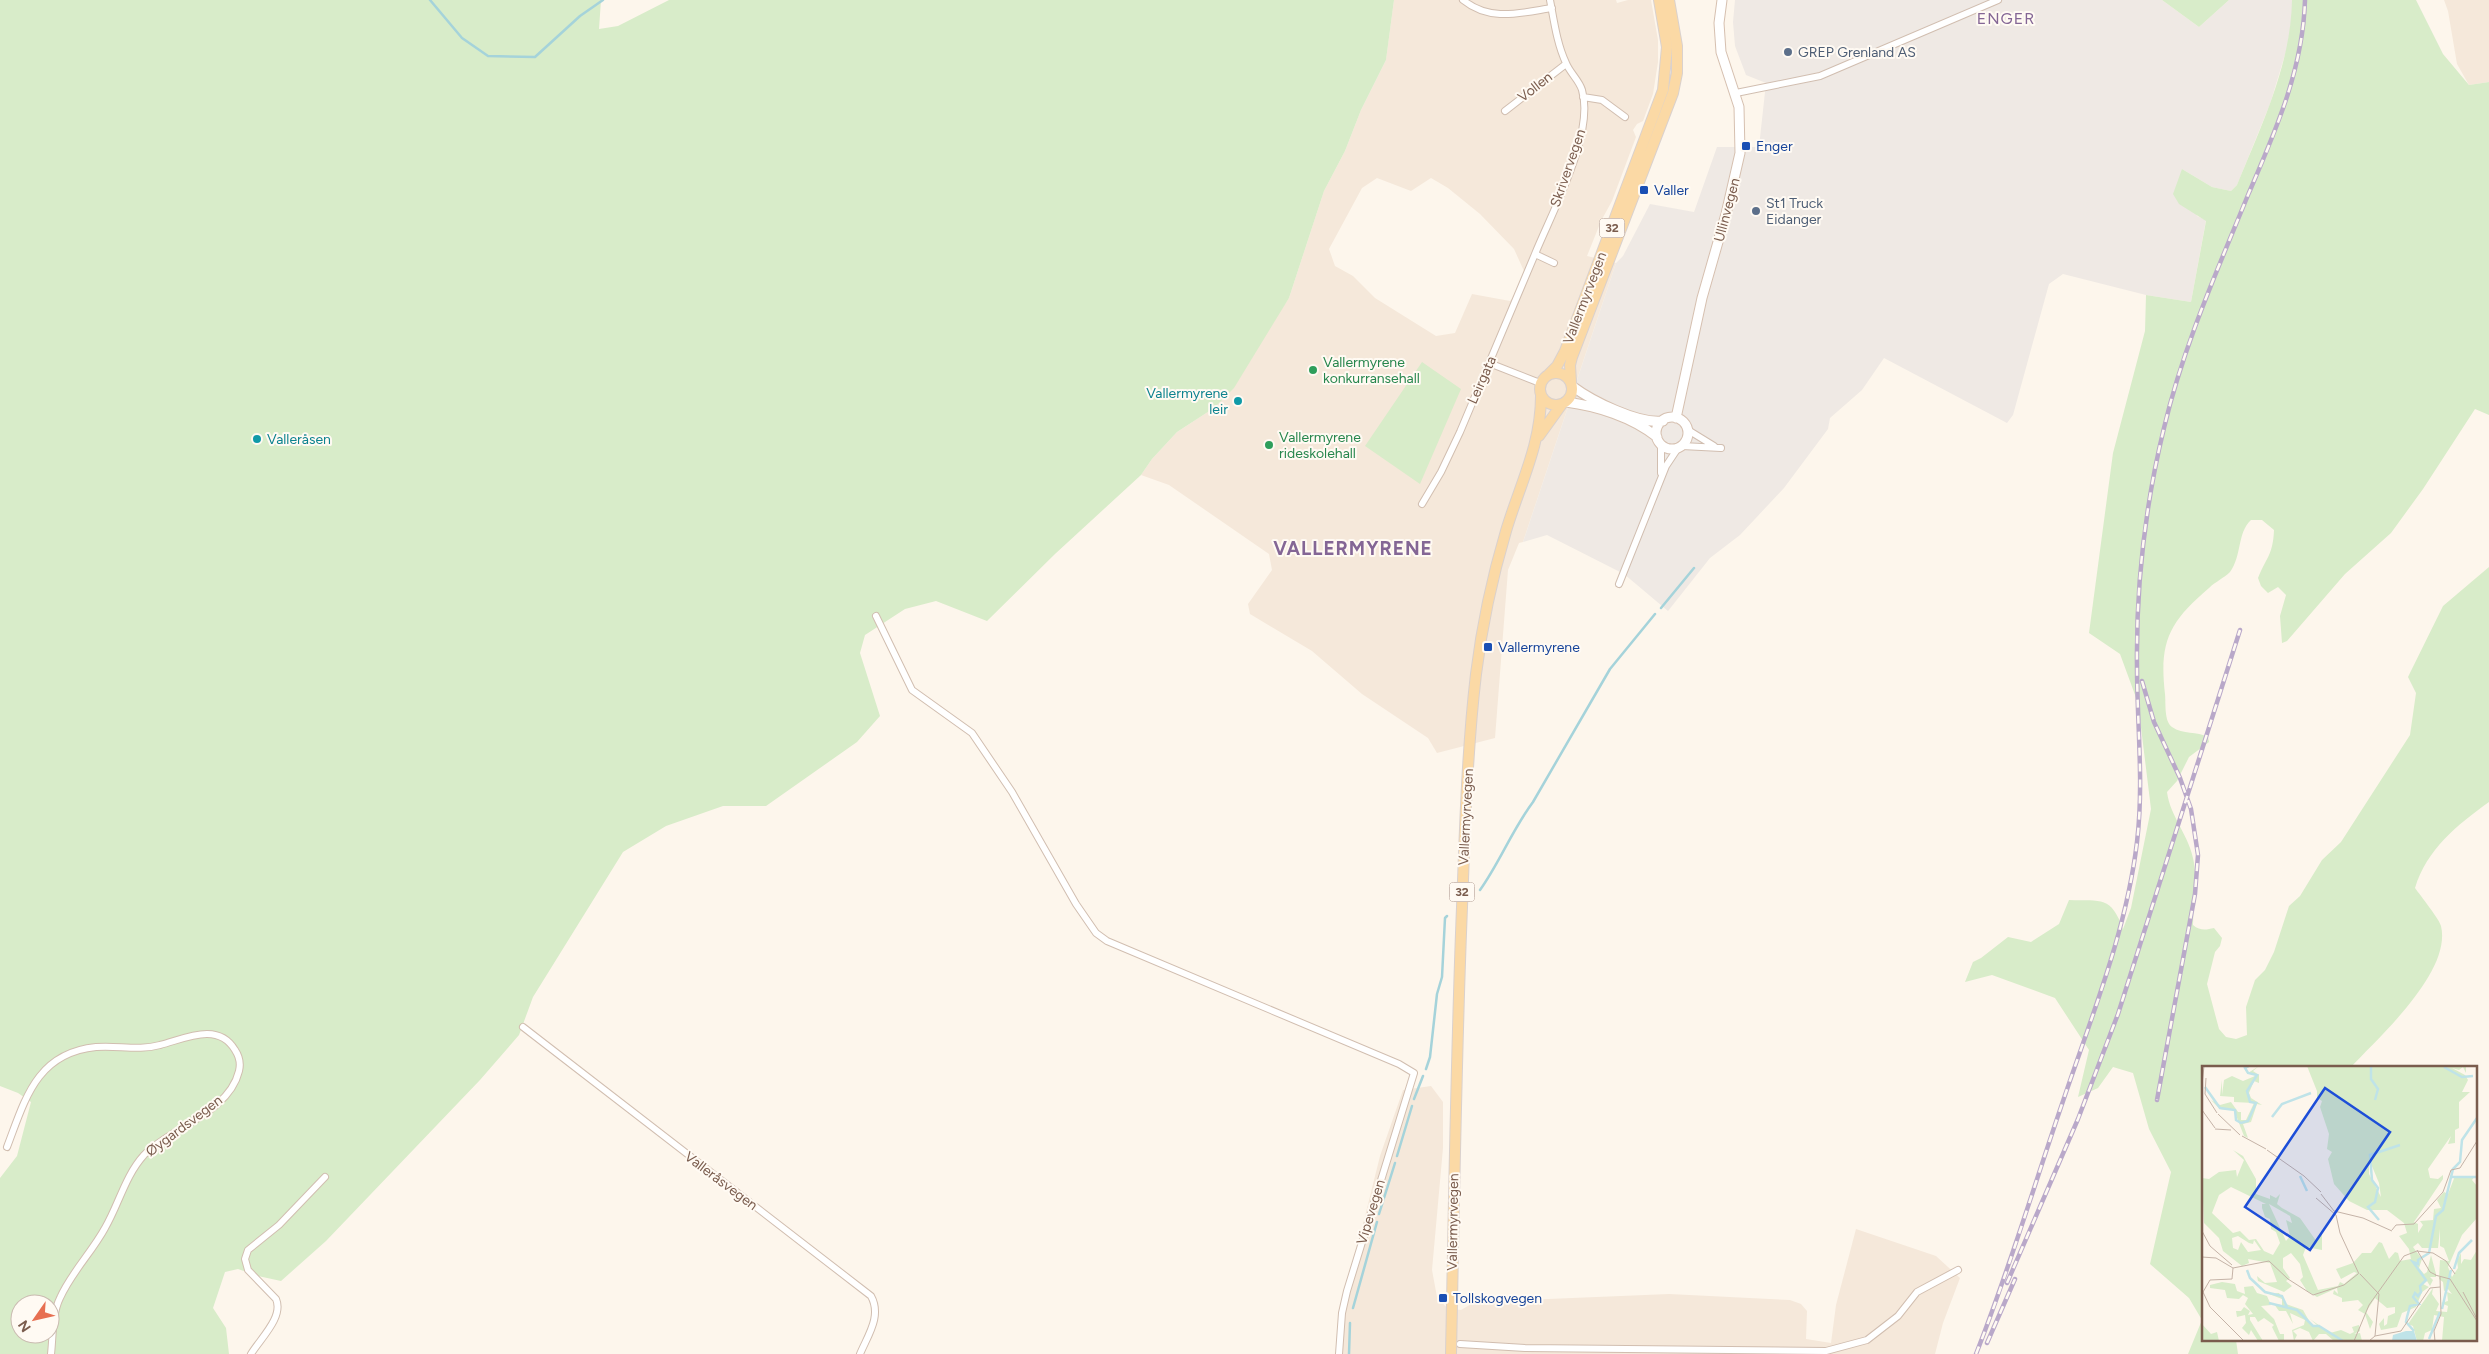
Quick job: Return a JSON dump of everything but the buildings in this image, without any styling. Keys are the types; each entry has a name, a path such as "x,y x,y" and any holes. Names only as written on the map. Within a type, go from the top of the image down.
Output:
{"main road":[{"name":"Vallermyrvegen","path":"1451,1354 1460,964 1466,802 1474,698 1481,639 1493,578 1537,439 1541,396 1540,383 1557,366 1565,351 1652,122 1666,78 1666,40 1659,0"},
{"name":"Vallermyrvegen","path":"1537,439 1571,395 1570,365 1572,357 1656,140 1675,85 1677,46 1669,0"},
{"name":"Ullinvegen","path":"1676,418 1702,298 1737,172 1742,132 1736,93 1721,52 1719,23 1722,0"},
{"path":"1541,396 1550,404 1588,405 1616,416 1642,427 1669,449 1680,447 1687,439 1688,430 1684,422 1676,418 1663,421 1643,419 1601,403 1571,384 1562,374 1549,374"},
{"path":"1659,440 1657,428 1663,421"}],"street":[{"path":"1463,0 1472,7 1490,14 1509,14 1552,8"},
{"name":"Skrivervegen","path":"1536,254 1579,146 1584,119 1581,88 1566,64 1550,0"},
{"path":"1736,93 1820,76 1998,0"},
{"name":"Vollen","path":"1505,111 1566,64"},
{"path":"1583,97 1602,100 1625,117"},
{"path":"1536,254 1554,263"},
{"name":"Leirgata","path":"1422,504 1441,472 1536,254"},
{"path":"1489,363 1540,383"},
{"path":"1619,584 1668,461 1680,447 1718,447 1688,430"},
{"path":"1659,440 1660,480"},
{"name":"Vipevegen","path":"876,616 912,690 972,733 1012,792 1076,904 1096,933 1107,941 1399,1064 1414,1073 1347,1291 1342,1313 1339,1354"},
{"name":"Valleråsvegen","path":"522,1027 871,1296 877,1306 876,1316 860,1354"},
{"name":"Øygardsvegen","path":"7,1147 35,1080 46,1067 63,1057 97,1047 152,1048 192,1036 212,1033 227,1040 238,1054 239,1072 229,1090 214,1106 145,1154 136,1165 118,1199 106,1228 59,1298 51,1354"},
{"path":"251,1354 278,1311 278,1304 276,1299 248,1270 245,1259 248,1250 279,1224 325,1177"},
{"path":"1460,1344 1525,1351 1802,1353 1826,1351 1867,1340 1884,1329 1898,1316 1917,1292 1958,1270"}],"shaded area":[{"path":"1394,0 1616,0 1617,3 1628,0 1651,0 1658,40 1658,62 1653,94 1643,121 1637,124 1633,130 1636,137 1612,201 1601,221 1587,256 1616,263 1523,542 1519,543 1508,570 1495,738 1437,753 1428,738 1362,694 1312,651 1250,614 1248,604 1272,570 1269,554 1169,485 1141,475 1152,459 1177,432 1214,408 1289,298 1324,191 1345,151 1361,110 1386,60","holes":["1377,178 1411,191 1431,178 1448,188 1480,214 1514,249 1524,271 1518,292 1510,301 1472,294 1455,333 1436,336 1375,298 1353,276 1335,266 1329,249 1362,188"]},
{"path":"1735,0 2162,0 2199,27 2229,0 2292,0 2292,18 2287,48 2270,104 2237,185 2231,191 2212,187 2182,169 2197,216 2206,220 2191,302 2146,295 2063,274 2049,284 2013,415 2007,423 1884,358 1862,390 1830,418 1828,429 1784,488 1740,535 1710,558 1668,611 1624,574 1547,535 1523,542 1616,263 1623,256 1650,204 1694,212 1717,147 1759,147 1766,83 1746,75 1735,46 1733,22"},
{"path":"2444,0 2489,0 2489,82 2469,85 2457,64 2448,11"},
{"path":"1431,1086 1443,1102 1443,1148 1432,1270 1437,1297 1447,1308 1461,1310 1485,1296 1522,1300 1669,1294 1790,1300 1801,1304 1807,1311 1806,1339 1831,1343 1836,1305 1856,1229 1936,1256 1960,1278 1943,1323 1935,1354 1340,1354 1341,1313 1380,1156 1403,1090"}],"green space":[{"path":"0,0 601,0 599,29 618,26 669,0 1394,0 1386,60 1361,110 1345,151 1324,191 1289,298 1234,388 1214,408 1177,432 1152,459 1141,475 1055,554 987,621 936,601 905,609 865,635 860,653 880,716 857,742 766,806 723,806 666,826 623,852 533,997 519,1035 480,1080 326,1241 281,1281 238,1269 225,1272 213,1308 226,1328 229,1354 0,1354 0,1178 17,1156 31,1102 18,1093 0,1086"},
{"path":"2162,0 2229,0 2199,27"},
{"path":"2292,0 2416,0 2443,54 2469,85 2489,82 2489,415 2475,409 2423,489 2391,533 2345,574 2287,641 2282,643 2280,616 2286,595 2278,587 2268,593 2261,586 2258,578 2271,551 2274,530 2262,520 2251,520 2243,531 2234,566 2230,572 2195,600 2184,612 2170,634 2164,660 2166,707 2169,724 2185,732 2208,737 2209,742 2189,757 2177,781 2167,792 2172,810 2189,844 2194,863 2193,925 2203,929 2214,928 2222,938 2220,946 2215,952 2207,984 2219,1029 2226,1037 2236,1039 2247,1035 2246,1007 2255,980 2265,970 2274,952 2289,906 2300,896 2322,860 2341,842 2410,735 2416,693 2408,677 2443,606 2489,567 2489,802 2444,839 2427,861 2420,874 2415,888 2434,913 2441,926 2441,944 2436,963 2425,983 2410,1003 2352,1066 2202,1066 2202,1320 2189,1298 2150,1264 2171,1172 2149,1129 2133,1073 2113,1067 2098,1088 2078,1097 2089,1050 2055,998 1992,975 1965,982 1973,962 2008,937 2031,942 2059,924 2069,900 2104,902 2119,918 2123,929 2131,908 2151,809 2138,703 2120,654 2089,633 2113,453 2145,331 2146,295 2191,302 2206,221 2179,204 2173,194 2182,169 2212,187 2231,191 2237,185 2273,95 2286,48"},
{"path":"1422,362 1461,389 1420,484 1365,446"},
{"path":"2202,1320 2202,1342 2236,1342 2238,1354 2188,1354"}],"waterway":[{"path":"430,0 462,38 488,56 535,57 580,16 603,0"},
{"path":"1661,608 1694,568"},
{"path":"1480,890 1610,669 1655,614"},
{"path":"1426,1069 1430,1057 1437,994 1442,977 1445,918 1447,916"},
{"path":"1414,1099 1423,1076"},
{"path":"1397,1156 1412,1106"},
{"path":"1379,1214 1395,1163"},
{"path":"1353,1308 1377,1222"},
{"path":"1349,1354 1350,1323"}],"railway":[{"path":"1976,1354 2010,1262 2095,1009 2125,910 2137,842 2140,798 2137,688 2140,576 2147,516 2157,457 2172,398 2191,339 2286,100 2299,51 2305,0"},
{"path":"2007,1283 2078,1119 2118,1014 2240,630"},
{"path":"2142,681 2154,722 2180,778 2191,809 2198,855 2195,894 2157,1100"},
{"path":"1987,1343 2015,1279"}],"place":[{"name":"GREP Grenland AS","path":"1788,52"},
{"name":"Enger","path":"1746,146"},
{"name":"Valler","path":"1644,190"},
{"name":"St1 Truck Eidanger","path":"1756,211"},
{"name":"Vallermyrene konkurransehall","path":"1313,370"},
{"name":"Vallermyrene leir","path":"1238,401"},
{"name":"Valleråsen","path":"257,439"},
{"name":"Vallermyrene rideskolehall","path":"1269,445"},
{"name":"Vallermyrene","path":"1488,647"},
{"name":"Tollskogvegen","path":"1443,1298"}],"district":[{"name":"ENGER","path":"2006,18"},
{"name":"VALLERMYRENE","path":"1353,548"}]}
